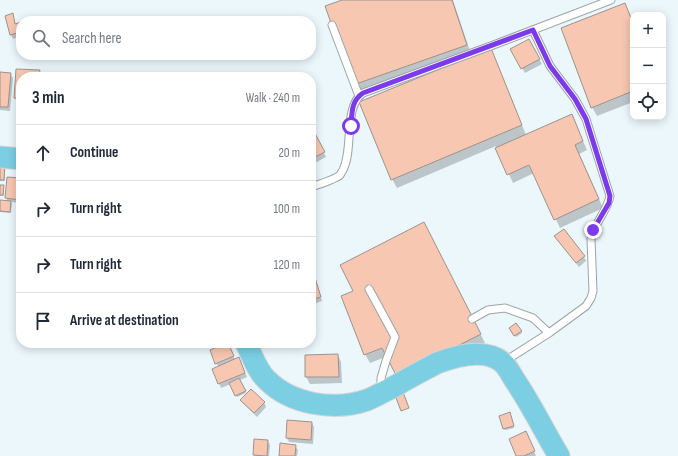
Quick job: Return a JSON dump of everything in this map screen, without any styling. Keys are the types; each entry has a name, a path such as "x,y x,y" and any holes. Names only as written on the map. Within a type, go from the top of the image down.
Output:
{"main road":[{"path":"0,157 16,159"},
{"path":"248,348 259,369 267,380 279,390 300,400 323,405 337,406 367,400 438,363 449,359 462,356 490,356 503,362 517,383 559,456"}],"lane":[{"path":"316,185 340,175 346,164 352,109 359,96 363,93 611,0"},
{"path":"332,25 359,96"},
{"path":"503,362 586,306 593,291 591,238 593,230 609,203 610,196 586,119 575,99 550,66 533,30"},
{"path":"369,290 395,337 381,378 381,393"},
{"path":"472,319 488,310 505,308 533,318 548,333"}],"building":[{"path":"342,0 452,0 467,45 353,85 325,6"},
{"path":"625,3 630,16 630,92 591,108 561,28"},
{"path":"13,13 16,24 16,33 10,35 5,16"},
{"path":"529,39 540,59 521,69 510,49"},
{"path":"491,48 522,125 391,180 359,102"},
{"path":"16,69 40,70 40,72 16,72 16,98 14,98"},
{"path":"0,72 11,73 8,107 0,107"},
{"path":"572,114 583,141 575,145 599,199 554,220 529,165 507,175 495,148"},
{"path":"316,135 325,152 316,156"},
{"path":"0,164 5,164 4,180 0,180"},
{"path":"7,177 16,178 16,199 5,198"},
{"path":"0,185 4,185 3,195 0,195"},
{"path":"0,200 11,201 10,212 0,211"},
{"path":"424,222 481,334 397,377 382,348 364,355 341,296 353,291 340,265"},
{"path":"564,229 585,256 576,263 554,236"},
{"path":"316,281 321,297 316,298"},
{"path":"516,323 522,331 514,336 509,328"},
{"path":"215,348 230,348 234,356 215,364 210,350"},
{"path":"338,354 339,377 305,377 305,355"},
{"path":"239,357 245,373 218,384 212,369"},
{"path":"239,378 246,391 235,396 229,383"},
{"path":"251,389 265,402 254,413 240,400"},
{"path":"403,392 409,408 401,411 395,395"},
{"path":"510,412 514,426 503,429 499,416"},
{"path":"287,420 312,422 311,440 286,438"},
{"path":"526,431 535,451 524,456 516,456 509,439"},
{"path":"254,439 268,440 267,456 253,455"},
{"path":"280,443 296,445 295,456 279,456"}],"route":[{"path":"351,126 352,109 356,100 363,93 533,30 550,66 575,99 586,119 610,196 609,203 593,230"}]}
